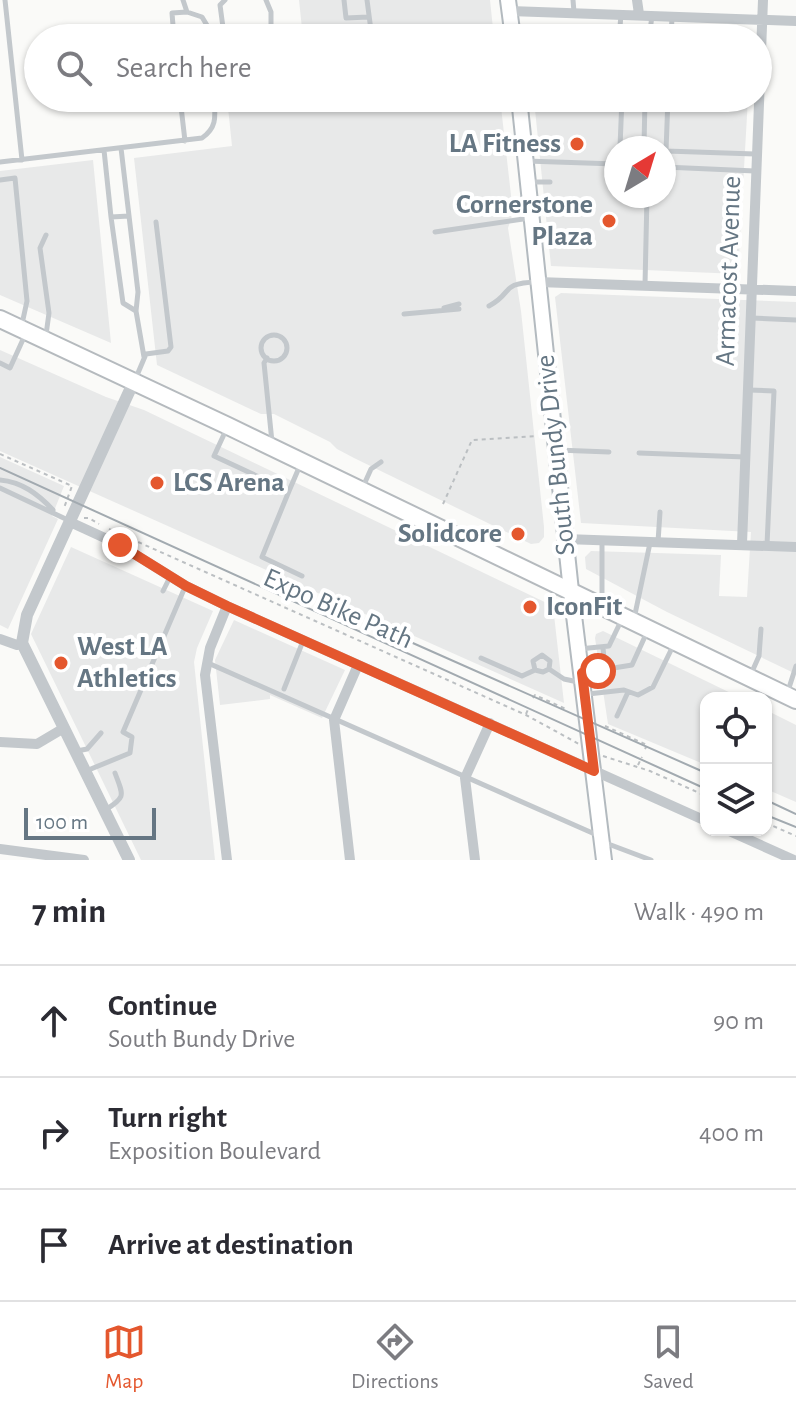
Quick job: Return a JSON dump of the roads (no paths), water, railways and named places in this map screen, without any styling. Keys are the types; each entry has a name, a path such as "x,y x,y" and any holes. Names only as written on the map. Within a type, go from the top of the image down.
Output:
{"main road":[{"name":"South Bundy Drive","path":"520,112 565,539 604,860"},
{"path":"0,319 302,461 791,698"}],"street":[{"path":"637,0 639,14"},
{"name":"Armacost Avenue","path":"762,24 763,0"},
{"path":"509,6 574,12 796,21"},
{"name":"Armacost Avenue","path":"742,544 759,112"},
{"path":"538,282 796,291"},
{"path":"129,860 22,643 27,615 134,381"},
{"path":"70,522 120,545 186,586 227,606 700,818"},
{"path":"565,539 796,547"},
{"path":"227,606 205,675 227,860"},
{"path":"0,639 17,645 22,643"},
{"path":"350,860 334,720 358,665"},
{"path":"475,860 465,778 490,723"},
{"path":"0,742 37,744 64,728"},
{"path":"740,836 794,860"},
{"path":"0,849 84,860"}],"lane":[{"path":"5,0 22,160"},
{"path":"183,0 187,12"},
{"path":"223,24 220,5 225,0"},
{"path":"266,0 271,12 271,24"},
{"path":"344,0 346,18 368,17"},
{"path":"367,0 369,24"},
{"path":"573,0 574,12"},
{"path":"173,24 172,13 187,12 202,17 206,24"},
{"path":"620,24 621,14"},
{"path":"651,24 652,15"},
{"path":"672,16 672,24"},
{"path":"0,34 9,32"},
{"path":"182,112 185,141"},
{"path":"0,162 202,138 214,127 214,112"},
{"path":"620,136 621,112"},
{"path":"644,136 645,112"},
{"path":"667,112 666,151 757,155"},
{"path":"121,148 138,292 136,311 144,357"},
{"path":"104,150 123,303 136,311"},
{"path":"525,160 604,163"},
{"path":"676,168 757,171"},
{"path":"0,180 15,178 27,301 24,330 10,368 0,363"},
{"path":"527,182 550,182"},
{"path":"645,286 647,208"},
{"path":"111,217 129,216"},
{"path":"435,232 531,218"},
{"path":"134,381 146,354 168,351 171,347 156,222"},
{"path":"45,340 49,313 40,248 46,235"},
{"path":"490,303 516,283 538,282"},
{"path":"404,314 459,306"},
{"path":"751,318 796,320"},
{"path":"272,335 284,339 287,347 285,355 274,361 267,358 262,351 265,339 272,335"},
{"path":"267,358 264,363 272,447"},
{"path":"748,390 774,391 767,545"},
{"path":"228,426 214,456 289,491"},
{"path":"556,450 609,452"},
{"path":"639,453 745,457"},
{"path":"302,461 262,557 302,576"},
{"path":"362,490 371,469 381,462"},
{"path":"0,480 37,493 56,513"},
{"path":"0,488 70,522"},
{"path":"583,684 605,671 632,665 635,622 660,512"},
{"path":"602,540 600,579 603,606"},
{"path":"163,591 171,576"},
{"path":"85,772 129,756 132,737 123,732 186,586"},
{"path":"579,649 609,646 635,622"},
{"path":"750,678 759,656 761,629"},
{"path":"284,689 303,640"},
{"path":"549,669 564,679 638,695 653,687 675,641"},
{"path":"603,647 605,671"},
{"path":"535,670 533,661 542,655 550,661 549,669"},
{"path":"481,658 522,676 535,670 543,672 549,669"},
{"path":"207,662 651,860"},
{"path":"791,698 796,666"},
{"path":"617,716 628,692"},
{"path":"76,752 87,749 101,733"},
{"path":"104,810 122,799 115,773"}],"tram line":[{"path":"0,468 700,786"},
{"path":"406,640 700,770"},
{"path":"772,803 796,814"},
{"path":"772,817 796,827"}],"place":[{"name":"LA Fitness","path":"577,144"},
{"name":"Cornerstone Plaza","path":"609,221"},
{"name":"LCS Arena","path":"157,483"},
{"name":"Solidcore","path":"518,534"},
{"name":"IconFit","path":"530,607"},
{"name":"West LA Athletics","path":"61,663"}]}
